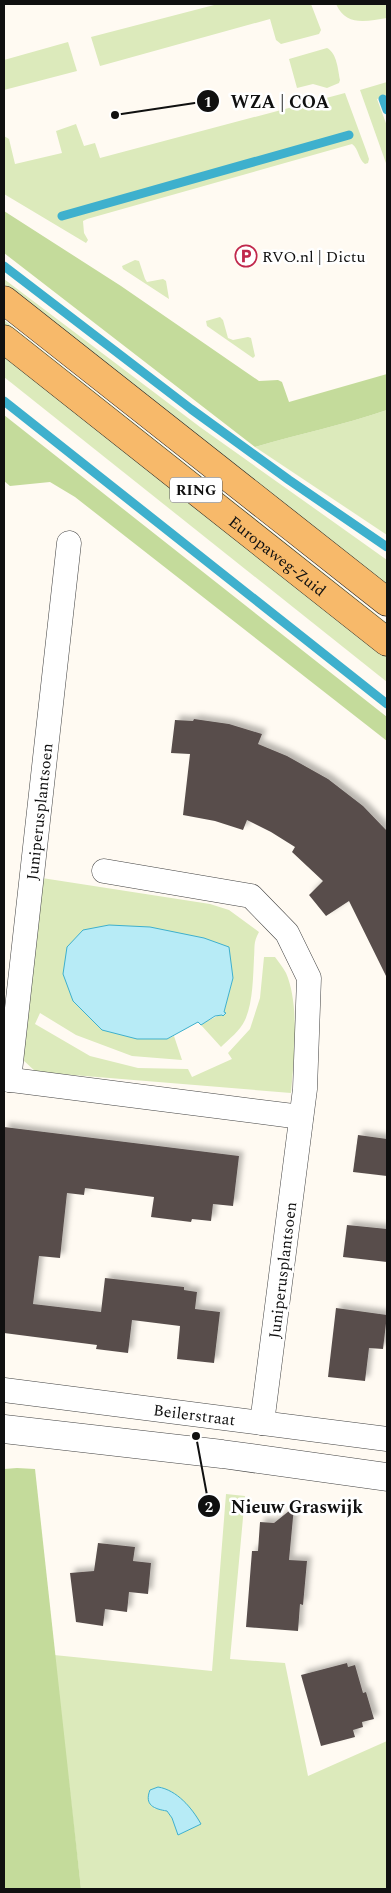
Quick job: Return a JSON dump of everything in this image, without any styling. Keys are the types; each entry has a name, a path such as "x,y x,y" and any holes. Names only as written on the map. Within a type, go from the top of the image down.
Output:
{"main road":[{"name":"Europaweg-Zuid","path":"4,300 387,602"},
{"name":"Europaweg-Zuid","path":"4,339 387,642"}],"street":[{"name":"Juniperusplantsoen","path":"69,543 6,1079 301,1117"},
{"name":"Juniperusplantsoen","path":"104,871 251,896 287,933 309,978 305,1089 262,1423"},
{"name":"Beilerstraat","path":"4,1390 387,1438"},
{"path":"4,1429 222,1454 387,1477"}],"green space":[{"path":"218,4 311,4 321,30 319,34 281,44 276,40 270,19 100,66 91,37"},
{"path":"336,4 387,4 387,18 358,21 345,16"},
{"path":"68,42 77,71 4,90 4,60"},
{"path":"327,48 335,58 338,67 339,83 327,88 313,84 297,88 289,59"},
{"path":"387,82 387,99 386,96 377,99 387,126 387,166 360,90"},
{"path":"345,93 369,159 368,163 365,164 352,144 87,219 83,221 84,233 88,240 86,243 4,194 4,136 9,139 15,164 62,153 56,131 76,124 84,146 95,143 100,158"},
{"path":"4,211 121,286 259,381 278,380 282,382 289,402 387,374 387,410 255,447 4,253"},
{"path":"135,260 139,261 147,282 163,279 166,281 169,299 123,269 122,266"},
{"path":"4,279 200,427 387,560 387,586 4,284"},
{"path":"220,317 223,320 228,338 233,340 251,338 255,356 253,358 207,326 206,321"},
{"path":"4,320 387,623 387,631 4,329"},
{"path":"4,349 387,652 387,682 4,377"},
{"path":"387,410 387,535 255,447 354,420"},
{"path":"4,415 387,717 387,741 75,497 50,482 10,486 4,481"},
{"path":"42,878 210,904 229,910 259,932 255,945 252,990 248,1013 240,1028 221,1047 201,1025 224,1012 233,978 167,1039 174,1036 182,1060 132,1056 76,1035 40,1013 35,1024 90,1056 138,1068 188,1069 192,1077 232,1059 228,1053 250,1029 260,998 264,957 275,957 286,973 295,1016 291,1093 36,1072 22,1059"},
{"path":"4,1469 35,1469 81,1889 4,1889"},
{"path":"226,1494 245,1496 230,1659 285,1663 308,1776 387,1741 387,1889 81,1889 54,1655 212,1671","holes":["186,1804 200,1824 178,1835 172,1818 167,1811 153,1808"]}],"water":[{"path":"109,925 150,927 204,938 229,947 233,978 224,1012 226,1013 223,1016 215,1016 201,1025 198,1022 167,1039 137,1039 102,1030 73,1001 63,974 67,947 83,930"},
{"path":"158,1787 178,1796 201,1824 178,1835 172,1818 167,1811 158,1809 149,1803 148,1795 150,1790"}],"building":[{"path":"194,719 229,724 262,734 258,744 287,756 328,779 363,806 387,831 387,978 349,901 326,916 309,895 323,881 292,852 295,847 247,820 243,830 215,821 183,815 190,754 171,753 175,720 193,721"},
{"path":"4,1127 239,1156 233,1206 213,1204 211,1221 192,1219 191,1222 151,1217 154,1197 85,1188 84,1195 67,1193 60,1258 39,1256 33,1304 101,1312 105,1278 184,1287 184,1290 197,1292 195,1309 220,1312 214,1363 177,1359 180,1326 132,1320 128,1353 96,1349 97,1345 4,1333"},
{"path":"358,1135 387,1139 387,1176 353,1172"},
{"path":"347,1225 387,1229 387,1262 343,1257"},
{"path":"336,1308 387,1315 383,1349 369,1348 365,1381 328,1377"},
{"path":"294,1507 289,1560 307,1561 303,1605 300,1604 298,1631 246,1627 252,1551 258,1551 260,1522 274,1523"},
{"path":"98,1543 135,1547 133,1561 151,1563 148,1594 129,1592 127,1612 105,1609 103,1626 76,1622 70,1573 94,1571"},
{"path":"347,1663 348,1667 355,1665 363,1693 366,1692 374,1719 362,1722 363,1727 353,1730 355,1737 321,1746 301,1675"}],"waterway":[{"path":"383,99 387,110"},
{"path":"62,216 349,135"},
{"path":"4,266 191,409 289,480 387,547"},
{"path":"4,401 387,704"}],"place":[{"name":"WZA | COA","path":"115,115"},
{"name":"RVO.nl | Dictu","path":"246,256"},
{"name":"Nieuw Graswijk","path":"196,1436"}]}
